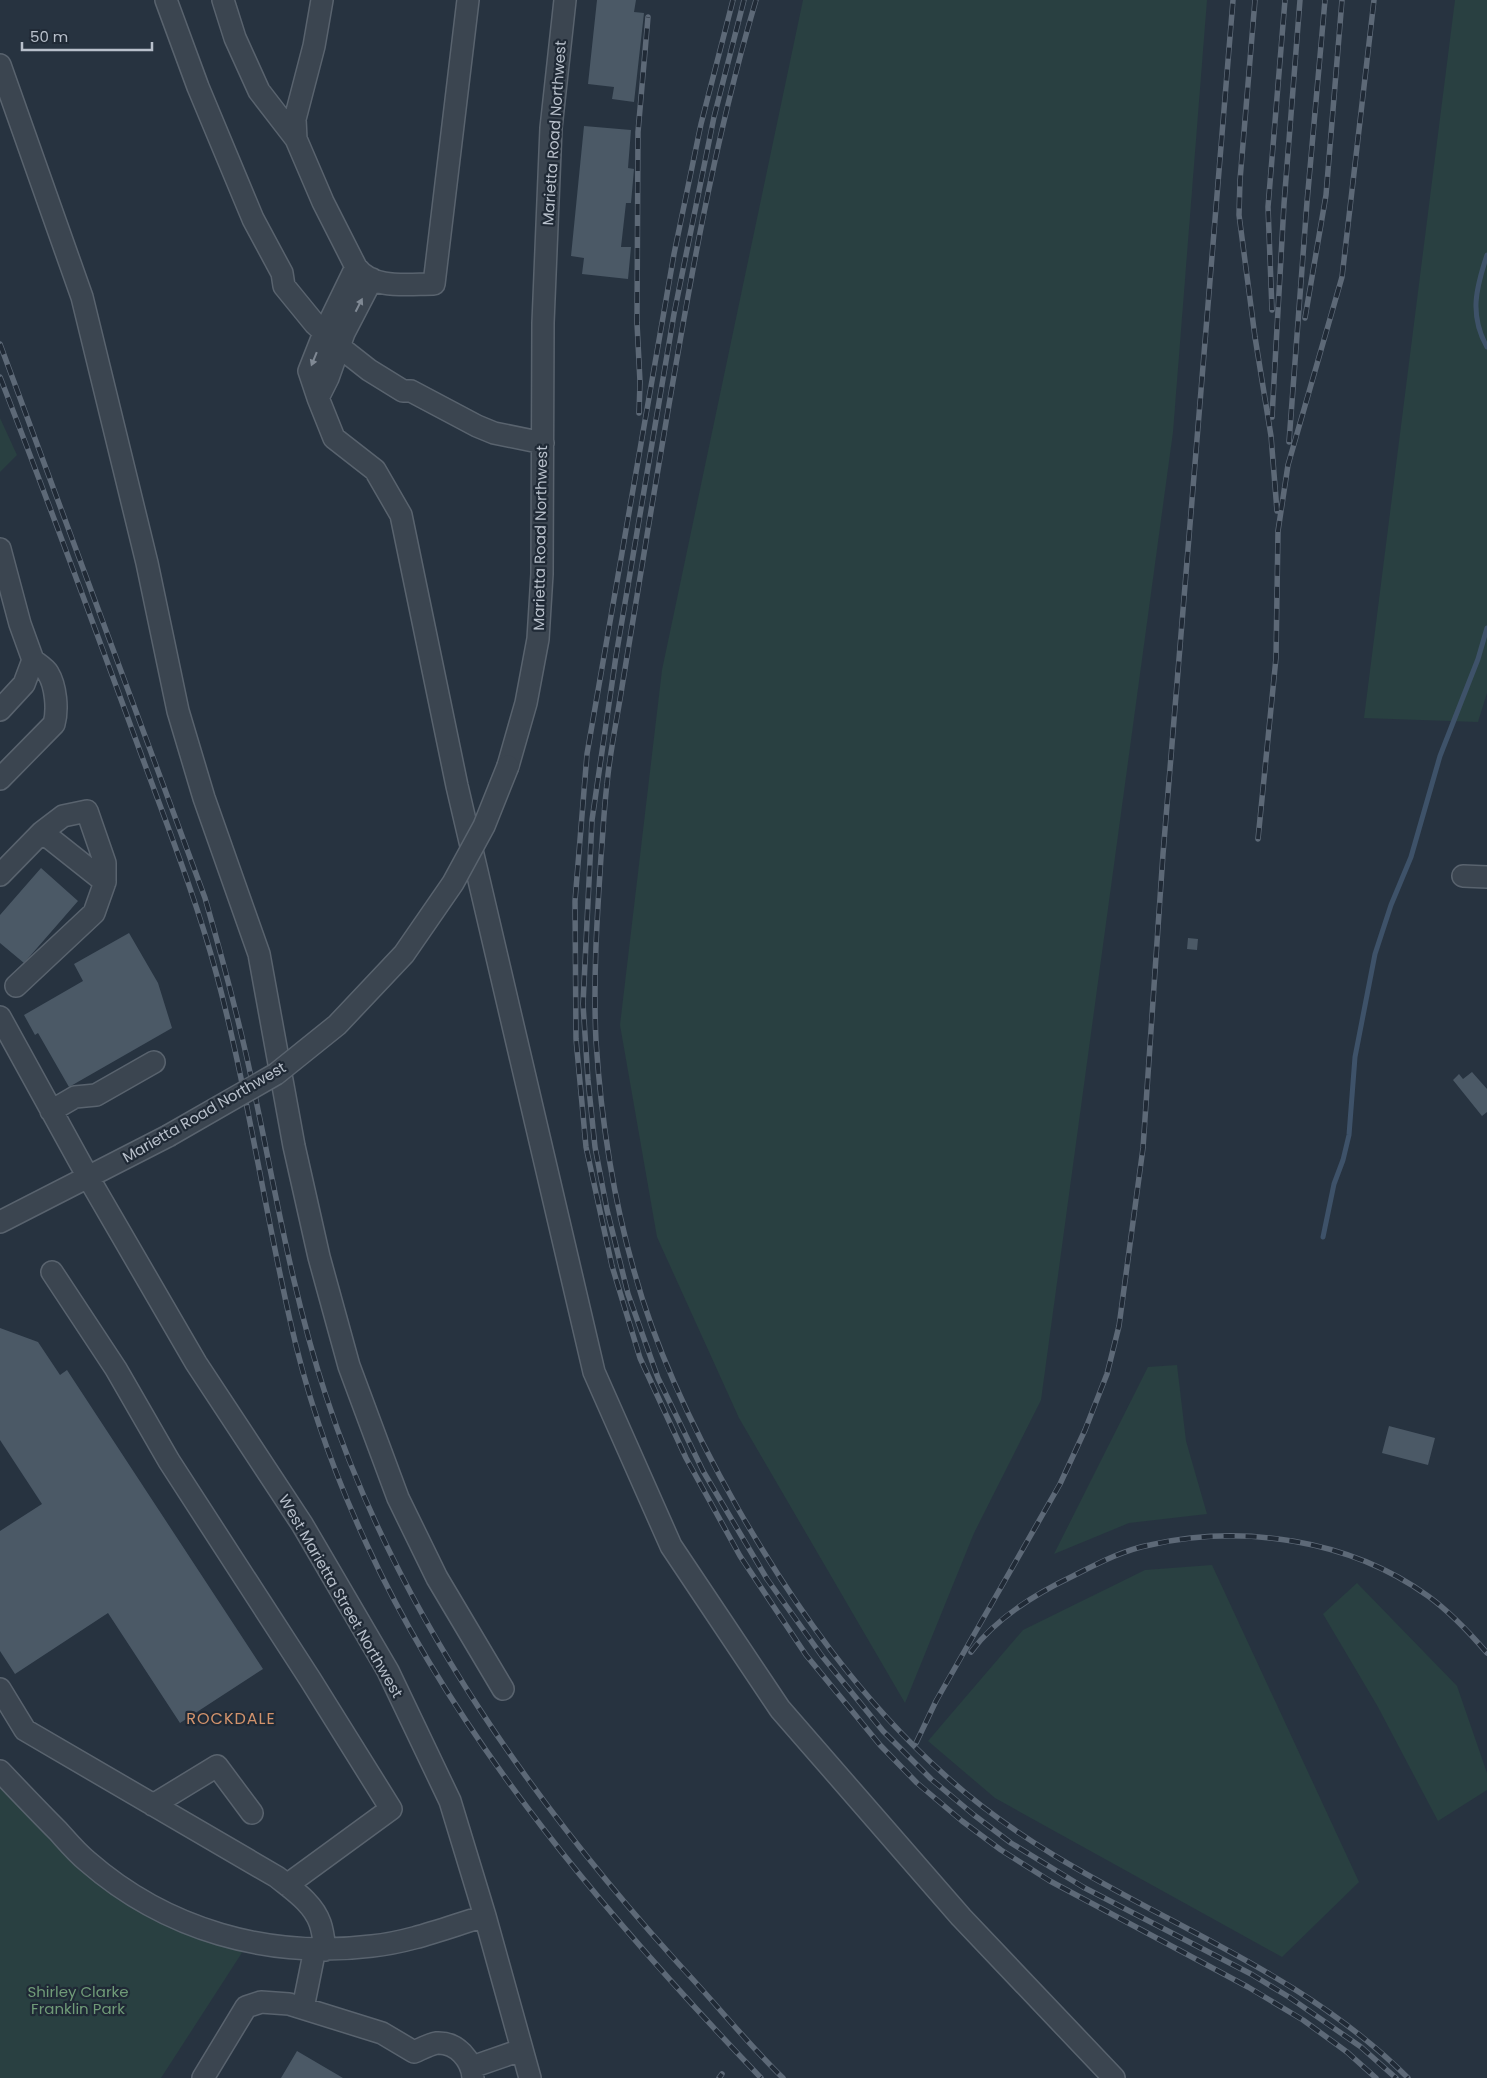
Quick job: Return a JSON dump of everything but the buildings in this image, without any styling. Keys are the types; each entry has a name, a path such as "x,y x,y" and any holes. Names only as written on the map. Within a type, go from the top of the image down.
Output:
{"street":[{"path":"166,0 198,87 253,219 282,273 292,280 335,334 369,370 404,391 411,390 494,433 543,443"},
{"path":"223,0 235,38 259,91 296,139 323,202 364,273 386,284 434,284 468,0"},
{"path":"296,139 295,119 314,46 322,0"},
{"name":"Marietta Road Northwest","path":"0,1222 168,1136 276,1074 338,1025 404,954 453,883 484,826 508,766 526,703 538,639 542,574 543,323 552,128 565,0"},
{"path":"0,66 82,297 148,563 178,710 204,798 259,954 294,1146 319,1257 349,1366 398,1498 437,1578 502,1689"},
{"path":"364,273 335,334 328,378 318,398 334,438 375,470 401,515 459,796 594,1372 672,1546 780,1709 961,1917 1114,2078"},
{"path":"0,548 20,624 34,660 49,673 57,703 54,724 0,779"},
{"path":"0,710 24,684 34,660"},
{"path":"0,875 42,832 63,816 87,811 106,863 105,882 94,913 16,986"},
{"path":"42,832 105,882"},
{"path":"1463,876 1487,877"},
{"name":"West Marietta Street Northwest","path":"0,1017 88,1177 196,1363 302,1524 388,1671 450,1800 485,1916 530,2078"},
{"path":"51,1111 75,1097 96,1096 154,1062"},
{"path":"52,1272 116,1369 169,1461 310,1679 391,1809 287,1885"},
{"path":"0,1689 26,1730 277,1877 308,1902 320,1922 320,1950 303,2008"},
{"path":"154,1805 218,1766 252,1813"},
{"path":"0,1770 86,1860 130,1894 172,1917 223,1936 271,1946 320,1950 374,1946 415,1938 485,1916"},
{"path":"203,2078 246,2007 261,2002 289,2004 382,2033 414,2052 437,2044 458,2049 473,2073 493,2060 521,2050"}],"green space":[{"path":"803,0 1207,0 1173,432 1041,1400 974,1533 905,1703 739,1418 657,1237 620,1025 662,670"},
{"path":"1455,0 1487,0 1487,693 1478,722 1364,718"},
{"path":"0,418 17,455 0,472"},
{"path":"1177,1365 1186,1441 1207,1514 1129,1523 1054,1554 1148,1367"},
{"path":"1212,1565 1359,1882 1282,1957 995,1798 928,1741 1023,1630 1145,1570"},
{"path":"1357,1583 1457,1686 1487,1773 1487,1790 1438,1821 1378,1707 1323,1614"},
{"name":"Shirley Clarke Franklin Park","path":"0,1778 50,1839 245,1948 161,2078 0,2078"}],"waterway":[{"path":"1487,255 1477,290 1476,301 1478,324 1487,347"},
{"path":"1323,1237 1334,1184 1343,1160 1349,1135 1355,1057 1375,954 1391,905 1411,857 1440,756 1478,659 1487,628"}],"railway":[{"path":"733,0 701,124 674,254 587,754 575,901 576,1039 586,1147 612,1266 640,1358 686,1458 740,1556 806,1655 880,1745 917,1783 962,1821 1001,1850 1050,1881 1248,1987 1303,2020 1347,2052 1376,2078"},
{"path":"744,0 714,117 674,314 616,656 592,820 583,1004 588,1080 595,1147 607,1210 628,1294 658,1378 703,1471 767,1579 822,1656 883,1731 931,1779 1011,1843 1083,1887 1251,1974 1289,1997 1361,2047 1396,2078"},
{"path":"756,0 723,125 696,251 614,735 605,802 595,972 598,1070 614,1186 643,1302 666,1363 692,1422 721,1479 759,1544 831,1651 886,1717 916,1748 947,1777 1001,1820 1059,1858 1241,1957 1300,1992 1356,2032 1408,2078"},
{"path":"916,1743 936,1701 1060,1484 1085,1430 1107,1374 1119,1326 1143,1148 1163,854 1233,0"},
{"path":"1255,0 1240,180 1239,215 1255,337 1271,436 1277,511"},
{"path":"1272,310 1268,207 1285,0"},
{"path":"1272,417 1284,204 1300,0"},
{"path":"1289,442 1307,202 1325,0"},
{"path":"1305,318 1326,195 1342,0"},
{"path":"1258,839 1276,658 1278,531 1288,465 1342,277 1374,0"},
{"path":"639,413 640,382 637,323 638,132 648,17"},
{"path":"0,344 205,898 246,1054 291,1269 313,1354 356,1478 392,1557 434,1634 480,1709 530,1782 639,1919 750,2044 783,2078"},
{"path":"0,377 200,917 228,1019 297,1349 322,1435 343,1491 367,1545 404,1618 446,1690 492,1760 542,1827 649,1957 761,2078"},
{"path":"971,1652 992,1628 1017,1608 1059,1583 1101,1562 1130,1550 1150,1545 1185,1539 1221,1536 1258,1537 1294,1541 1330,1549 1364,1561 1397,1577 1428,1596 1459,1623 1487,1653"},
{"path":"719,2078 722,2074"}],"district":[{"name":"ROCKDALE","path":"231,1718"}]}
